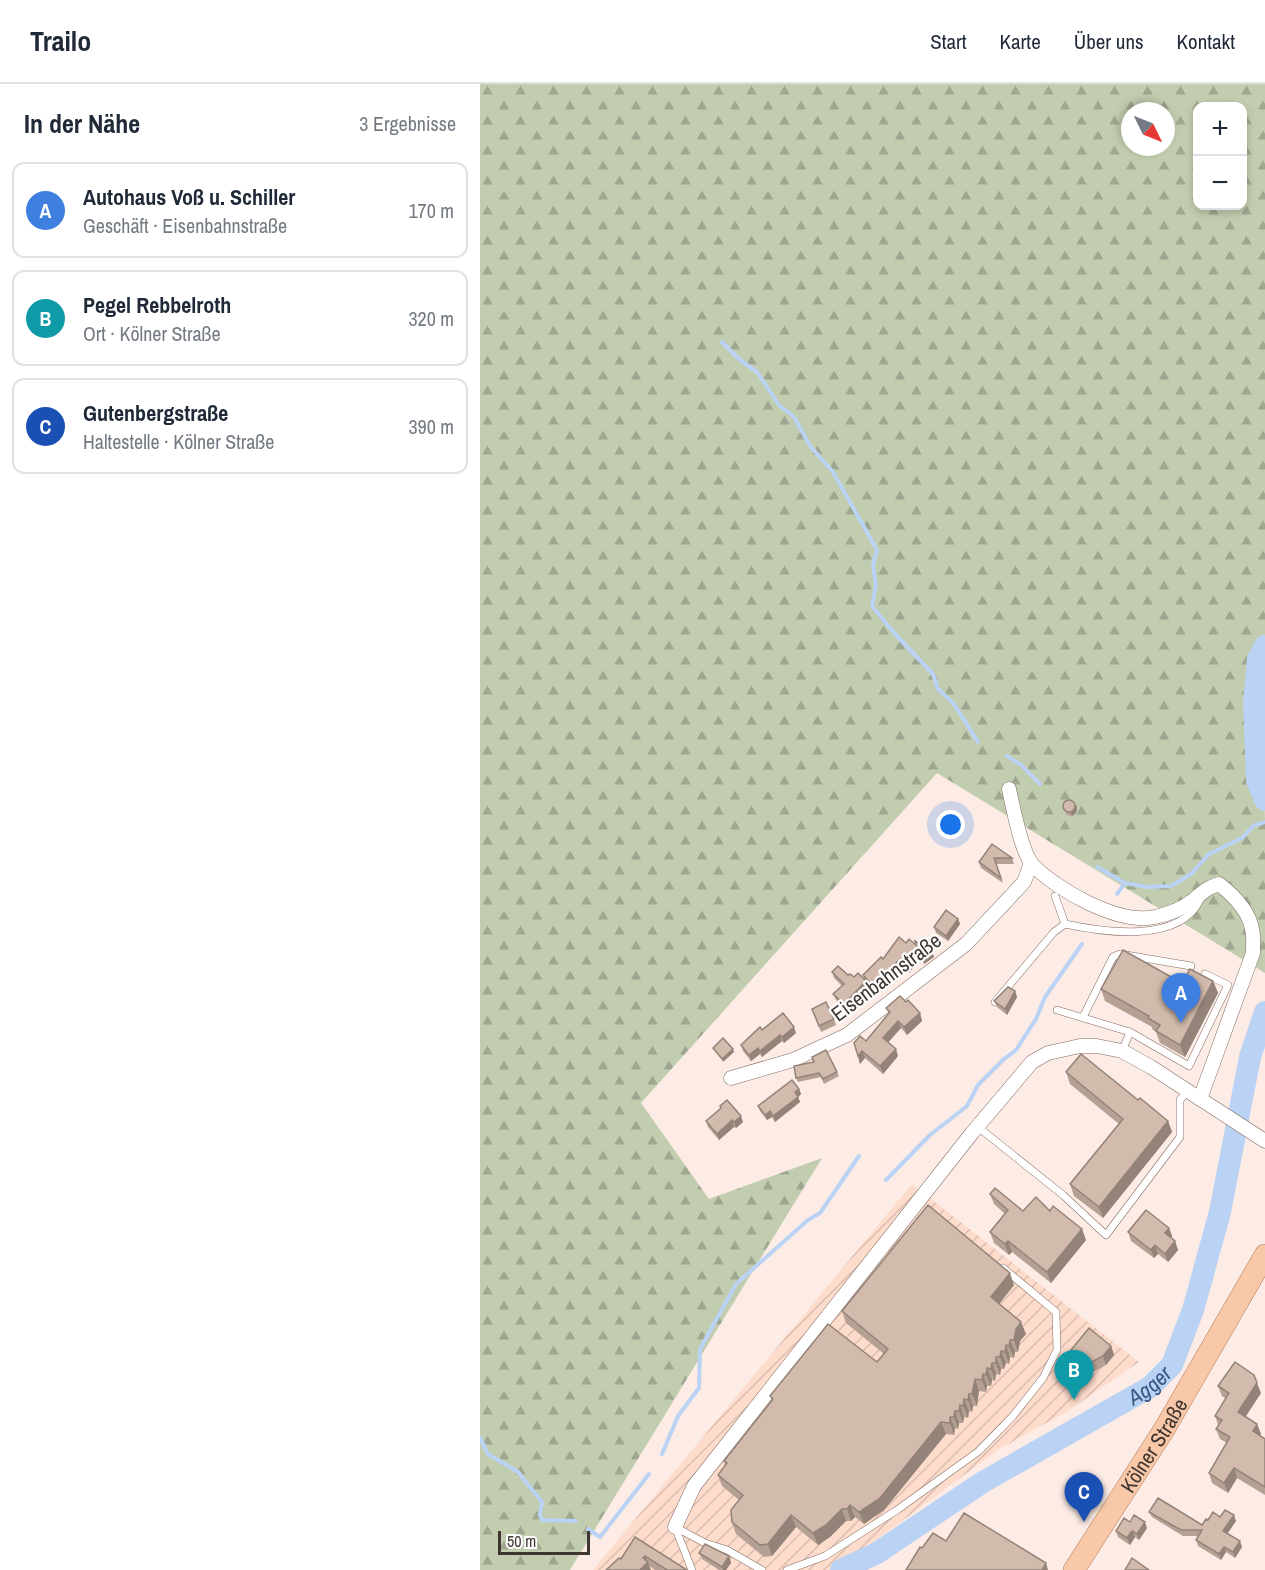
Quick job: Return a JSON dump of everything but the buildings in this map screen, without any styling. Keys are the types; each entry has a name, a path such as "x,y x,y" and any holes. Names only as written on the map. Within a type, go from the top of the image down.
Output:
{"main road":[{"name":"Kölner Straße","path":"1074,1570 1165,1428 1265,1255"}],"street":[{"path":"1009,789 1016,823 1031,863 1060,887 1082,900 1124,917 1151,918 1174,912 1193,900 1204,889 1219,884 1242,907 1252,928 1253,953 1200,1099"},
{"name":"Eisenbahnstraße","path":"731,1078 793,1060 847,1035 966,944 1024,882 1031,863"},
{"path":"675,1527 694,1486 925,1204 978,1127 1032,1062 1048,1053 1080,1046 1097,1046 1122,1051 1151,1067 1265,1141"}],"lane":[{"path":"995,1002 1054,932 1065,924 1116,932 1146,932 1172,924 1187,915 1198,904 1204,889"},
{"path":"1055,896 1065,924"},
{"path":"1083,1017 1113,957 1120,954 1191,966"},
{"path":"1058,1010 1130,1032 1189,1066 1228,985 1205,974"},
{"path":"1122,1051 1130,1032"},
{"path":"978,1127 1063,1195 1106,1235 1180,1137 1180,1100 1187,1091"},
{"path":"787,1570 825,1556 897,1510 979,1451 1013,1416 1043,1378 1057,1350 1056,1312 999,1264"},
{"path":"675,1527 691,1570"},
{"path":"675,1527 705,1543 727,1550 762,1570"}],"shaded area":[{"path":"912,1184 1139,1362 1068,1411 998,1450 883,1535 829,1570 593,1570"}],"green space":[{"path":"480,84 1265,84 1265,705 1261,716 1265,819 1265,973 937,773 641,1103 709,1199 822,1158 570,1570 480,1570"}],"waterway":[{"path":"722,342 740,360 757,372 779,405 794,417 810,446 833,472 877,550 873,565 876,585 872,606 933,674 938,689 954,704 978,742"},
{"name":"Agger","path":"1265,646 1258,659 1254,703 1257,780 1265,800"},
{"path":"1007,756 1021,765 1040,784"},
{"path":"1117,894 1125,883 1147,887 1171,886 1191,874 1209,854 1242,838 1253,826 1265,822"},
{"path":"1097,867 1125,883"},
{"path":"886,1180 930,1135 967,1106 978,1085 1016,1050 1036,1019 1045,997 1082,944"},
{"name":"Agger","path":"841,1570 877,1553 983,1482 1150,1387 1172,1365 1193,1310 1220,1212 1250,1057 1265,1012"},
{"path":"662,1454 678,1416 699,1388 700,1349 736,1284 808,1220 820,1213 859,1156"},
{"path":"480,1438 488,1454 518,1472 542,1502 540,1515 542,1520 576,1521"},
{"path":"588,1529 600,1537 649,1474"}],"place":[{"name":"Autohaus Voß u. Schiller","path":"1181,1023"},
{"name":"Pegel Rebbelroth","path":"1074,1400"},
{"name":"Gutenbergstraße","path":"1084,1522"}]}
